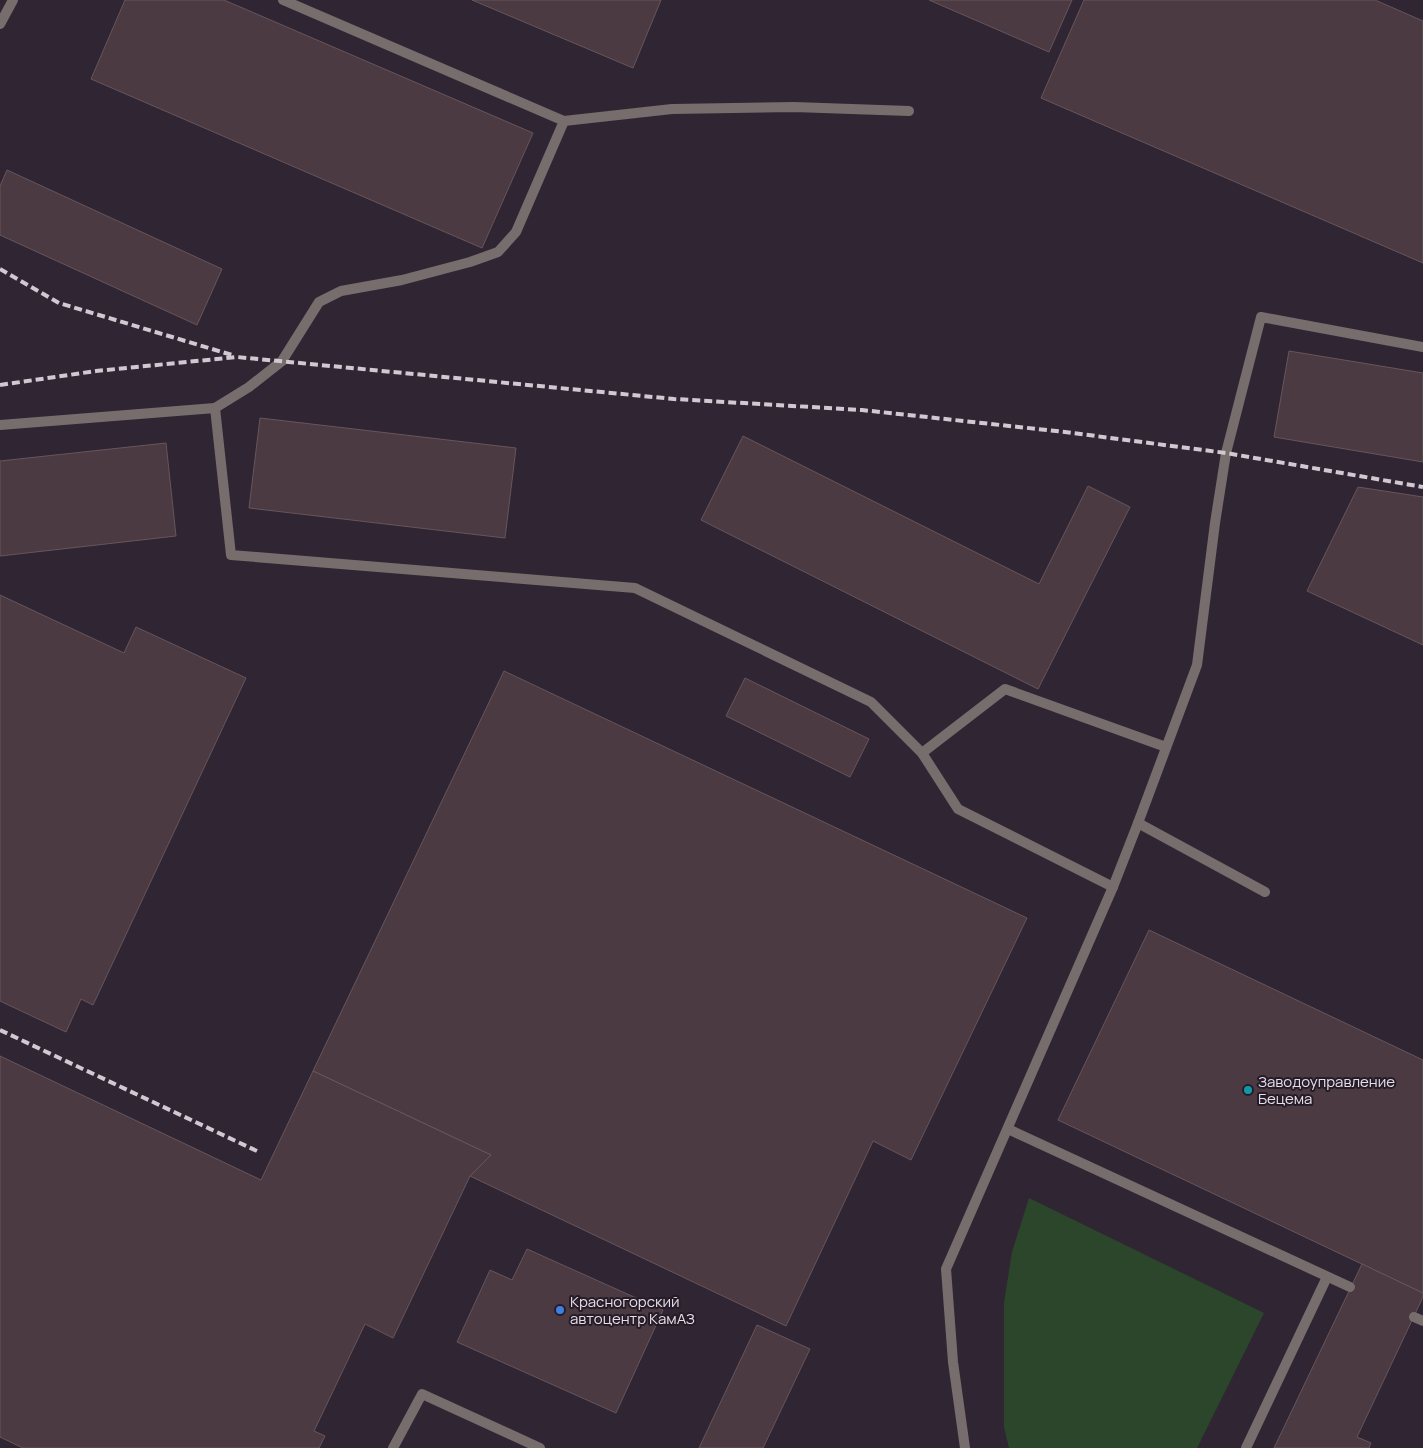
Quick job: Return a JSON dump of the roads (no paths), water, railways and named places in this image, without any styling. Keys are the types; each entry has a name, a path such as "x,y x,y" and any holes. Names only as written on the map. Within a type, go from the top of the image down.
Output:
{"lane":[{"path":"0,24 13,0"},
{"path":"283,0 564,121 672,109 794,107 909,111"},
{"path":"0,425 215,408 249,387 282,361 319,302 341,291 402,280 470,262 498,252 516,232 564,121"},
{"path":"965,1448 953,1362 946,1269 1113,887 1197,665 1226,453 1261,317 1423,347"},
{"path":"215,408 231,555 635,588 871,702 922,754 958,809 1113,887"},
{"path":"922,754 1005,689 1166,747"},
{"path":"1138,823 1265,892"},
{"path":"1008,1129 1350,1288"},
{"path":"1246,1448 1327,1277"},
{"path":"393,1448 422,1394 540,1448"}],"railway":[{"path":"0,269 59,303 232,355"},
{"path":"0,385 96,371 237,357 674,399 862,410 1065,432 1226,453 1423,487"},
{"path":"0,1030 257,1151"}],"place":[{"name":"Заводоуправление Бецема","path":"1248,1090"},
{"name":"Красногорский автоцентр КамАЗ","path":"560,1310"}]}
